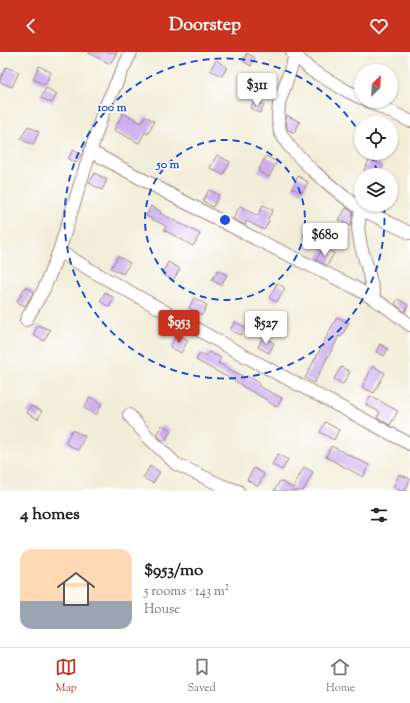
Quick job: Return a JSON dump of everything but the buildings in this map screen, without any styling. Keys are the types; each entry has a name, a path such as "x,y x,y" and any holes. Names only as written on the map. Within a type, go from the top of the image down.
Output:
{"street":[{"path":"26,320 44,289 59,251 105,107 130,52"},
{"path":"354,94 311,70 294,54 279,103 278,119 280,132 289,146 312,170 354,203"},
{"path":"383,108 410,121"},
{"path":"90,151 256,239 354,287 385,306 410,326"},
{"path":"361,212 358,228 360,247 367,266 375,300"},
{"path":"367,212 410,233"},
{"path":"59,251 267,368 409,442"},
{"path":"129,415 149,438 176,464 223,486 238,491"}]}
